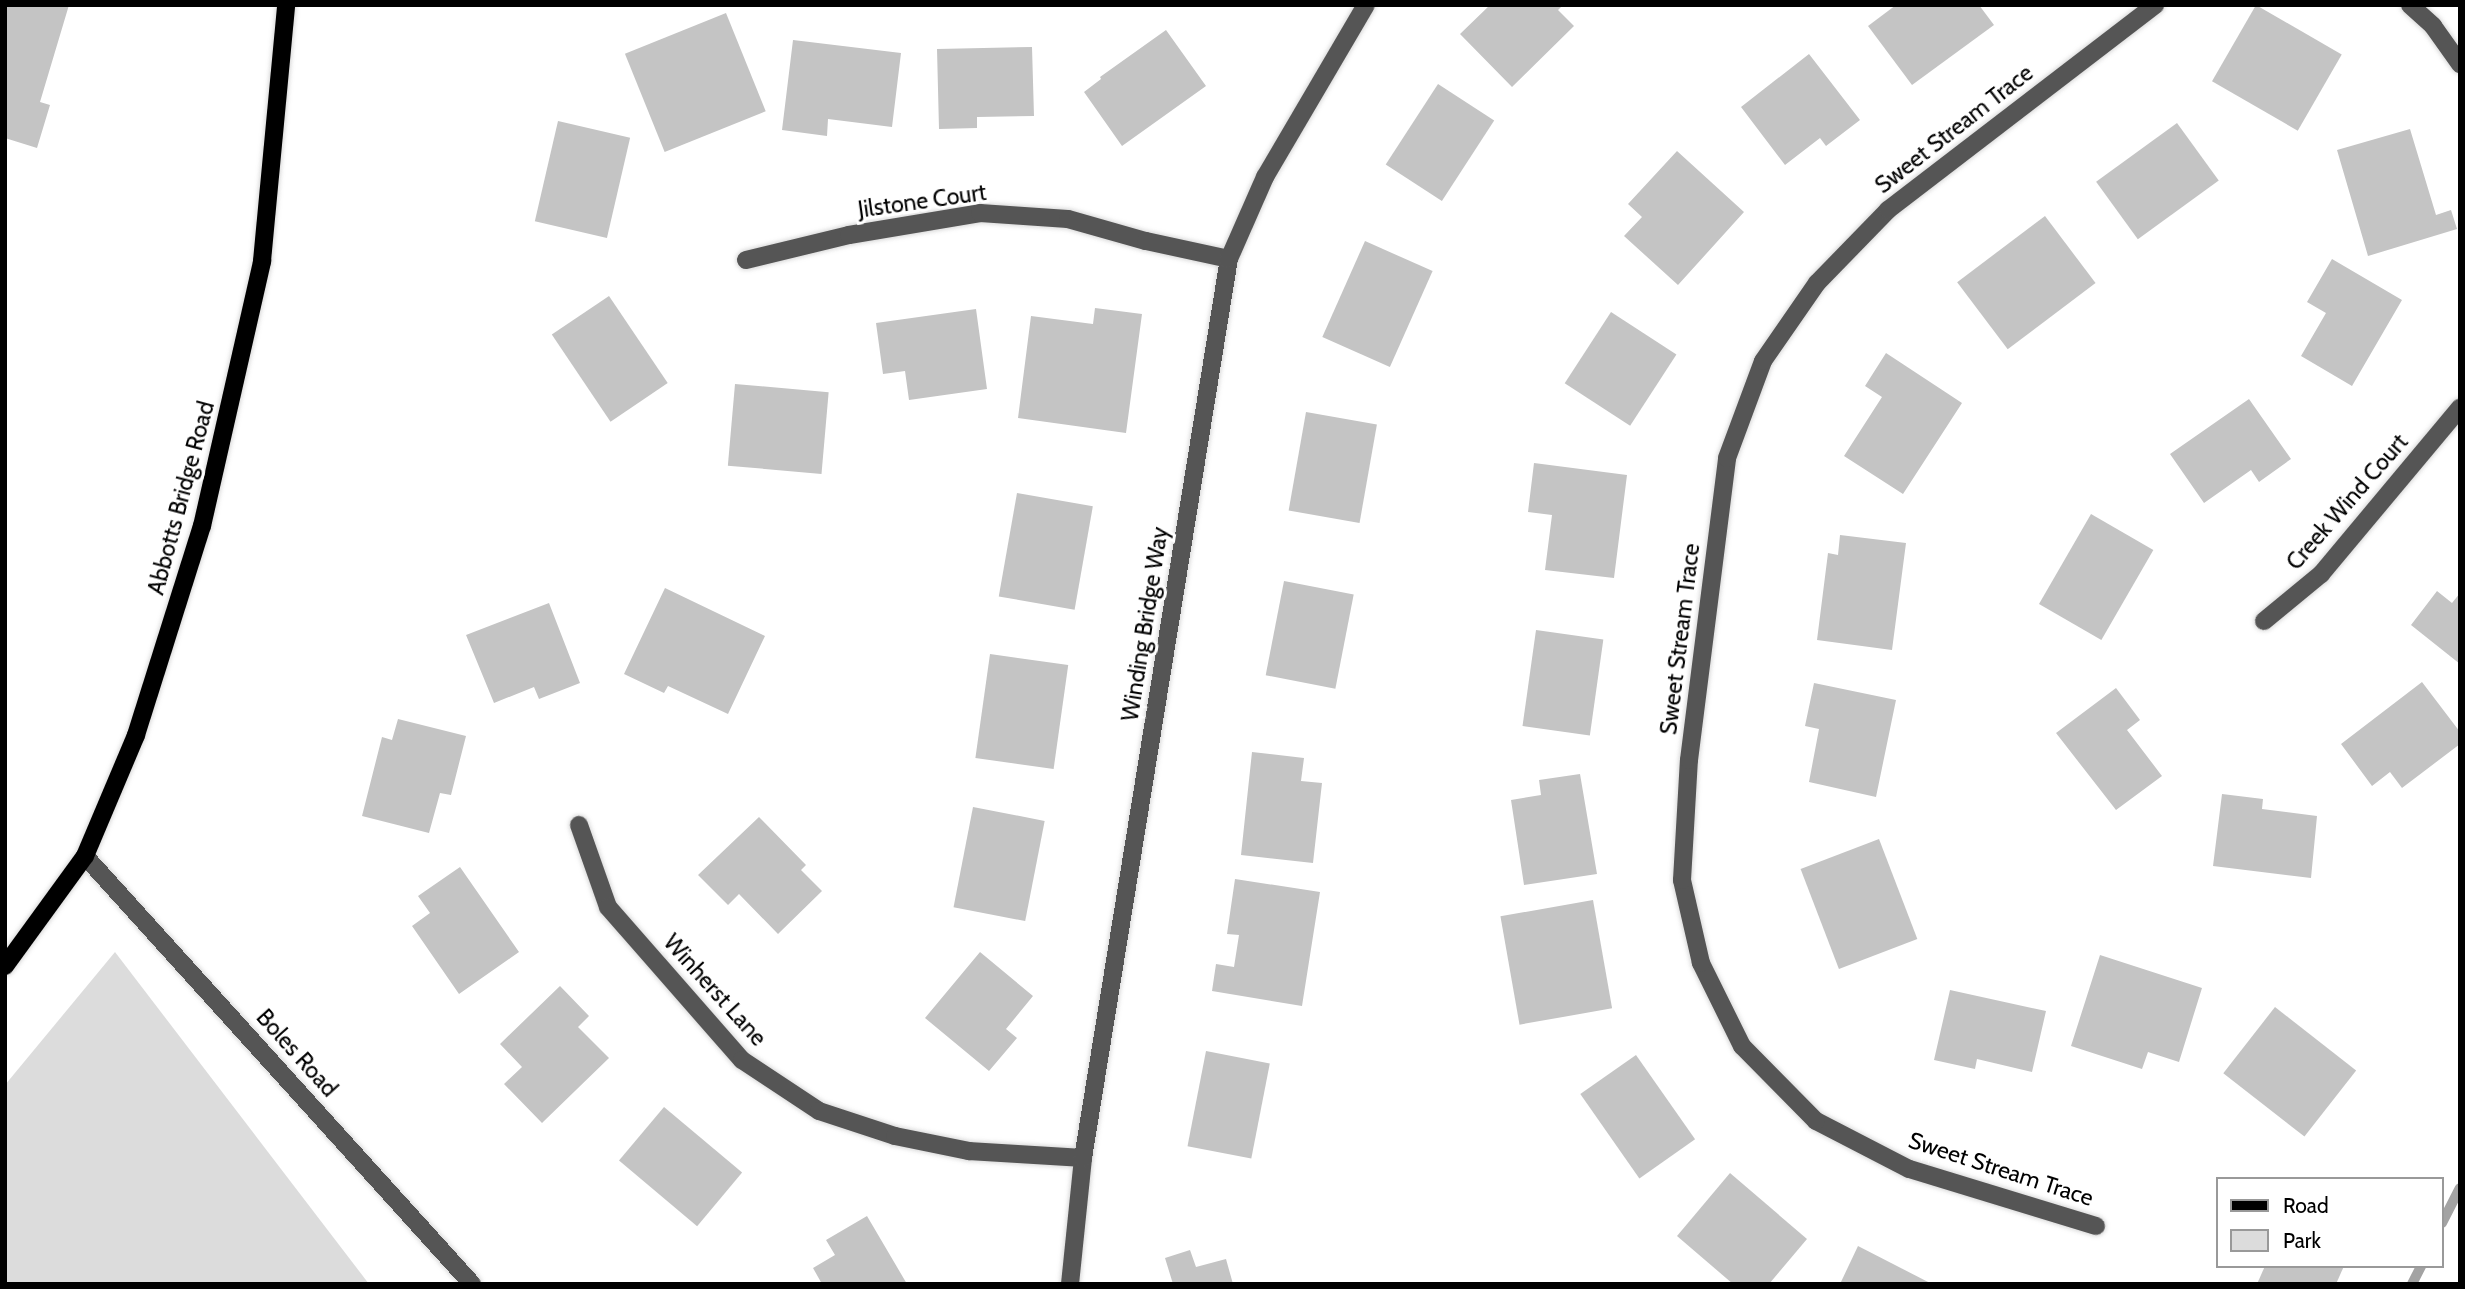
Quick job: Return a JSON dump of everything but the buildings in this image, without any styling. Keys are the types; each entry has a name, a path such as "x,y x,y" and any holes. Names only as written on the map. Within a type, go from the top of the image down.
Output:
{"main road":[{"name":"Abbotts Bridge Road","path":"5,966 85,856 136,735 202,526 262,261 286,5"}],"street":[{"name":"Winding Bridge Way","path":"1070,1284 1083,1158 1229,259 1265,177 1366,5"},
{"name":"Sweet Stream Trace","path":"2096,1226 1909,1169 1816,1121 1742,1046 1701,963 1682,880 1689,760 1727,458 1763,361 1817,283 1888,210 2155,5"},
{"path":"2410,5 2432,26 2460,64"},
{"name":"Jilstone Court","path":"746,260 849,235 980,213 1069,219 1146,241 1229,259"},
{"name":"Creek Wind Court","path":"2264,621 2321,574 2460,408"},
{"name":"Winherst Lane","path":"579,825 608,907 742,1060 808,1104 819,1111 895,1136 969,1151 1083,1158"},
{"name":"Boles Road","path":"85,856 472,1284"}],"green space":[{"path":"115,952 369,1284 5,1284 5,1085"}],"waterway":[{"path":"2444,1219 2460,1188"},
{"path":"2412,1284 2420,1268"}]}
